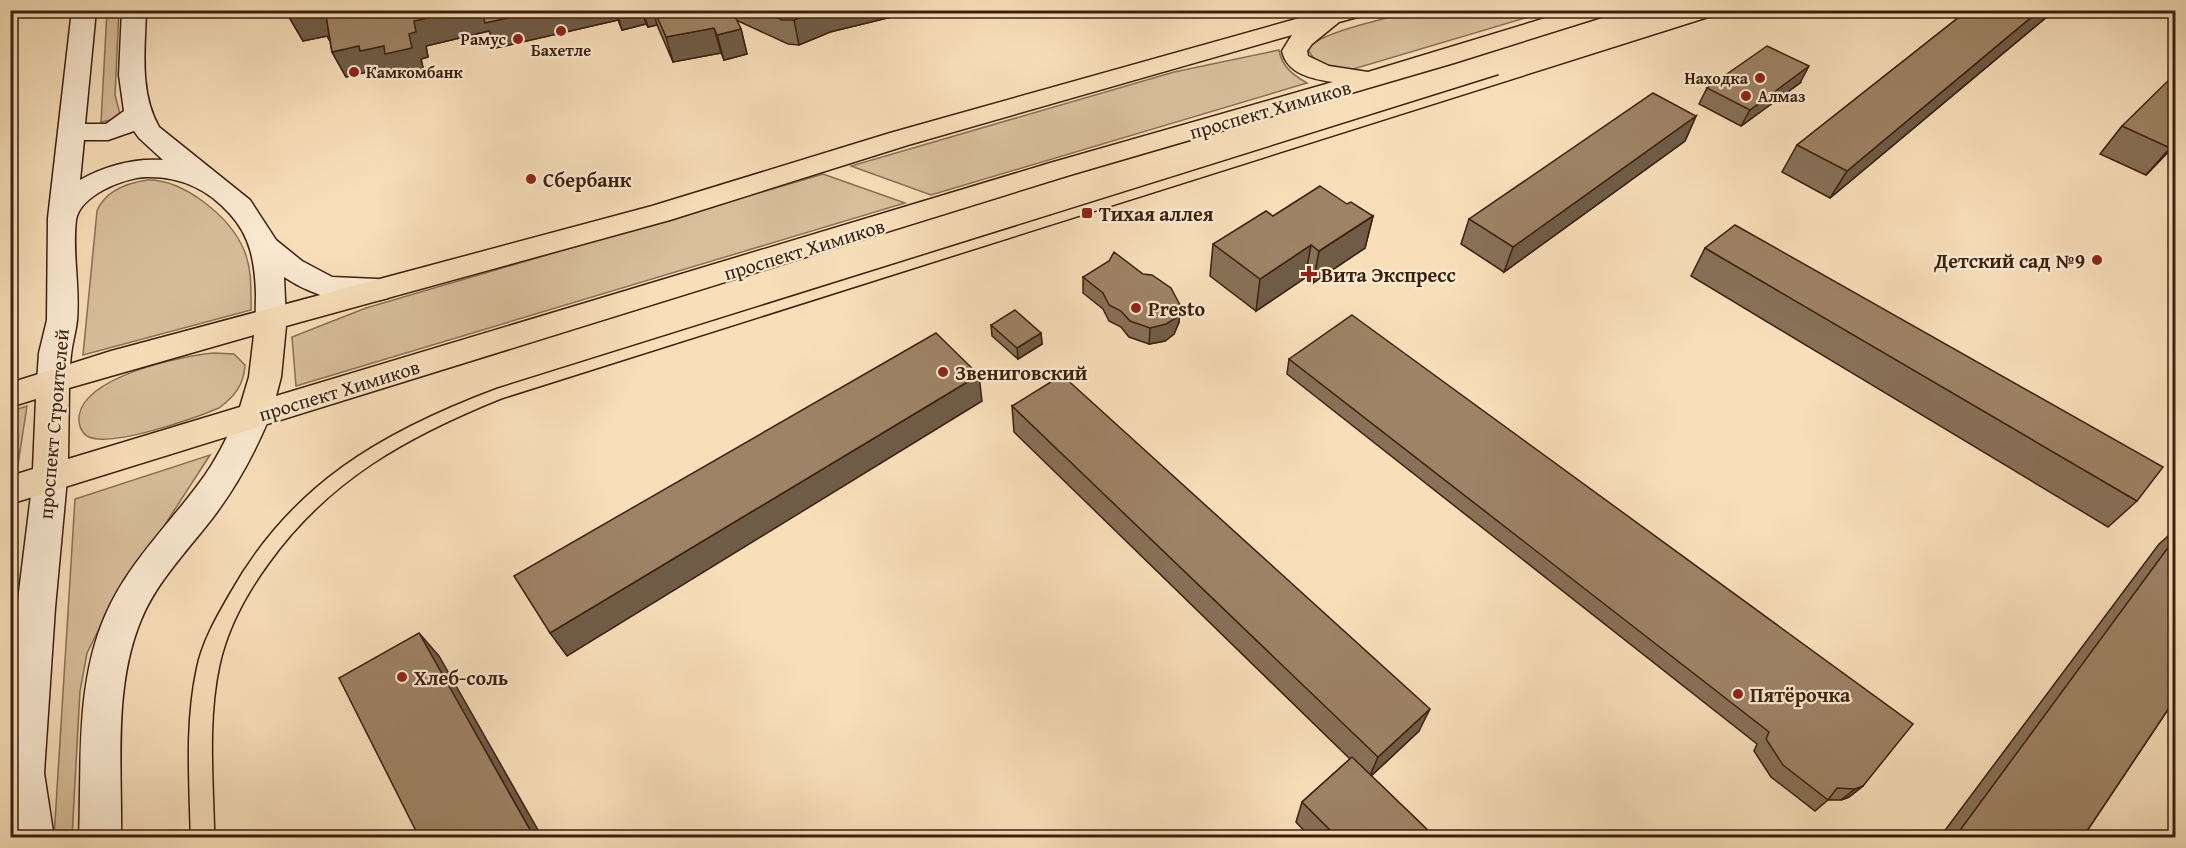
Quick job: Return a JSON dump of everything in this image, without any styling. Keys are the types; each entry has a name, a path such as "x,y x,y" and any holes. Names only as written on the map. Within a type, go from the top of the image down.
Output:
{"main road":[{"name":"проспект Строителей","path":"33,837 24,773 36,608 50,479 52,382 62,320 62,218 84,10"},
{"path":"134,10 132,75 137,112 148,132 240,207 266,247 291,269 311,281 349,292 377,290"},
{"name":"проспект Химиков","path":"10,490 1060,169 1382,76 1599,10"},
{"path":"1346,14 1299,42 1296,51 1298,59 1308,68 1327,75 1342,78 1382,76"},
{"path":"10,395 111,363 660,213 910,136 1165,62 1346,14"},
{"path":"71,129 93,133 117,130 129,123 137,112"},
{"path":"62,218 70,204 86,189 126,172 144,168 171,169 207,179"},
{"path":"100,837 106,682 113,646 124,616 153,568 218,484 238,451 254,416 266,377 271,321 271,292 266,247"}],"shaded area":[{"path":"107,11 119,11 115,95 120,114 116,119 101,122"},
{"path":"1415,11 1549,11 1350,70 1320,63 1308,49 1314,43 1340,31"},
{"path":"1279,50 1289,70 1307,83 931,195 851,166 1174,72"},
{"path":"823,174 905,203 296,386 292,337 366,308"},
{"path":"147,180 161,181 190,193 204,202 228,225 247,257 251,310 83,355 97,211 111,193 132,183"},
{"path":"214,353 234,354 245,365 243,379 237,390 219,408 152,431 114,439 87,436 82,430 79,416 85,402 98,390 116,379 180,358"},
{"path":"27,406 17,471 11,473 11,411"},
{"path":"210,455 104,619 87,653 80,691 72,837 54,838 75,499"}],"building":[{"path":"289,10 462,10 414,21 416,32 409,34 412,48 385,54 384,46 360,51 359,46 332,52 326,15 317,17 316,11 289,17"},
{"path":"482,10 543,10 485,23"},
{"path":"654,10 732,10 741,29 717,35 714,28 666,37"},
{"path":"763,10 817,10 794,20 782,20"},
{"path":"1968,10 2040,10 1847,171 1797,145"},
{"path":"1767,46 1809,66 1750,110 1707,88"},
{"path":"2175,74 2175,141 2170,148 2122,126"},
{"path":"1653,93 1696,116 1513,247 1469,219"},
{"path":"1320,186 1347,204 1351,202 1373,216 1319,251 1311,245 1260,279 1213,244 1266,211 1273,216"},
{"path":"1735,225 2163,467 2137,501 1705,248"},
{"path":"1114,252 1143,274 1152,275 1171,288 1180,305 1176,318 1166,324 1150,328 1130,321 1121,311 1109,305 1103,293 1083,277 1109,261"},
{"path":"1015,310 1041,333 1017,348 991,325"},
{"path":"1352,315 1913,724 1863,786 1855,789 1837,788 1828,800 1783,765 1766,739 1769,732 1289,359"},
{"path":"936,333 979,375 550,633 514,576"},
{"path":"1062,375 1430,709 1378,757 1012,406"},
{"path":"2175,538 2175,699 2083,837 1964,837 1958,833"},
{"path":"419,633 534,837 419,837 339,678"},
{"path":"1352,757 1435,837 1337,837 1302,802"}],"tram line":[{"path":"215,838 213,752 216,687 223,652 239,612 269,564 292,534 318,508 373,464 434,429 502,399 1733,10"},
{"path":"190,838 188,754 190,711 198,659 209,631 253,555 280,521 310,492 343,466 378,443 415,423 497,388 1498,75"}],"place":[{"name":"Бахетле","path":"561,31"},
{"name":"Рамус","path":"518,39"},
{"name":"Камкомбанк","path":"354,72"},
{"name":"Находка","path":"1760,78"},
{"name":"Алмаз","path":"1746,96"},
{"name":"Сбербанк","path":"531,179"},
{"name":"Тихая аллея","path":"1087,213"},
{"name":"Детский сад №9","path":"2097,260"},
{"name":"Вита Экспресс","path":"1309,274"},
{"name":"Presto","path":"1136,308"},
{"name":"Звениговский","path":"943,372"},
{"name":"Хлеб-соль","path":"402,677"},
{"name":"Пятёрочка","path":"1738,694"}]}
